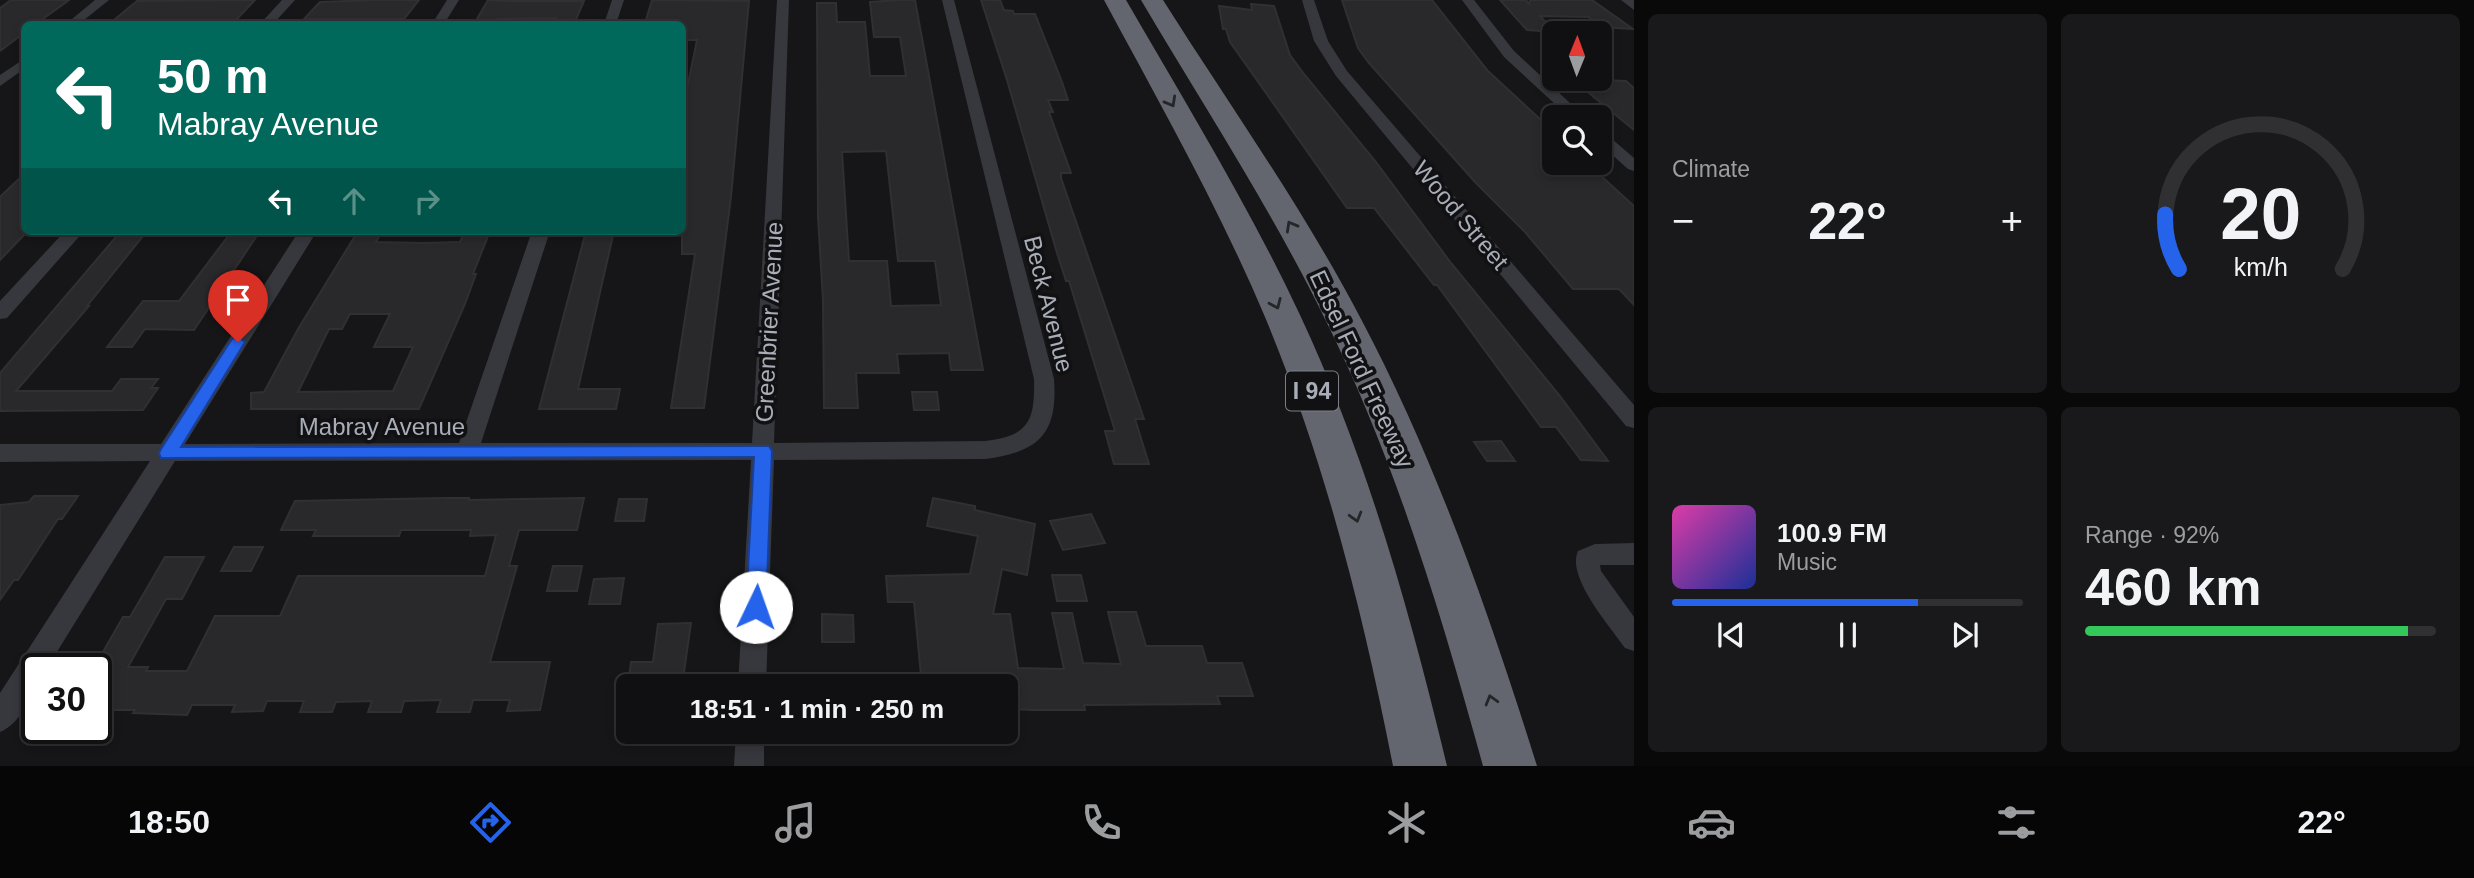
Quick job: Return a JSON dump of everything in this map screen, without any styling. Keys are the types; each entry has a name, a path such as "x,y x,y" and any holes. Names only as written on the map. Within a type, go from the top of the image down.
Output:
{"highway":[{"path":"1106,0 1145,21"},
{"name":"Edsel Ford Freeway","path":"1115,0 1145,21 1284,213 1344,321 1435,532 1483,672 1510,766"},
{"name":"Edsel Ford Freeway","path":"1145,21 1302,363 1354,508 1405,696 1420,766"}],"street":[{"path":"76,21 103,0"},
{"path":"269,21 289,0"},
{"path":"440,21 453,0"},
{"path":"611,21 618,0"},
{"name":"Greenbrier Avenue","path":"753,674 783,0"},
{"name":"Beck Avenue","path":"763,451 994,450 1028,439 1044,415 1047,404 1044,379 948,0"},
{"name":"Wood Street","path":"1308,0 1321,41 1341,73 1634,420"},
{"path":"1468,0 1509,54 1565,105"},
{"path":"1627,0 1634,6"},
{"path":"0,82 21,65"},
{"path":"1612,147 1634,166"},
{"path":"0,313 71,235"},
{"path":"0,718 305,235"},
{"path":"467,452 540,235"},
{"name":"Mabray Avenue","path":"0,453 763,451"},
{"path":"1634,554 1595,555 1587,559 1589,574 1634,639"},
{"path":"749,766 750,744"}],"building":[{"path":"11,0 69,0 40,21 21,21 21,35 0,51 0,8"},
{"path":"255,0 235,21 113,21 137,1"},
{"path":"419,0 404,19 304,19 320,2"},
{"path":"488,0 584,1 575,21 554,21 556,18 476,21"},
{"path":"652,0 749,1 731,197 704,408 671,408 695,254 682,254 682,235 686,235 686,94 697,40 686,40 686,21 646,21"},
{"path":"915,0 983,370 951,370 949,353 897,354 899,373 856,373 858,408 824,408 823,300 818,217 817,3 836,3 837,22 865,22 870,76 906,76 900,37 874,37 870,2","holes":["886,151 898,261 935,261 941,305 891,306 887,261 849,261 842,152"]},
{"path":"981,0 1000,0 1004,10 1013,11 1014,14 1035,14 1062,82 1068,100 1048,100 1053,112 1049,112 1071,173 1061,173 1061,178 1144,419 1135,419 1149,464 1114,464 1105,431 1115,431 1069,281 1066,281 1057,253"},
{"path":"1342,0 1432,0 1488,71 1542,121 1542,175 1600,175 1634,206 1634,305 1619,289 1573,289 1525,232 1475,182 1358,48"},
{"path":"1500,0 1526,0 1529,4 1530,0 1592,0 1633,29 1612,28 1612,21 1592,21 1589,17 1540,16 1545,21 1542,21 1542,31 1527,30"},
{"path":"1251,4 1274,6 1290,55 1376,162 1451,263 1560,396 1608,461 1581,460 1556,427 1541,427 1437,285 1434,285 1374,208 1347,208 1230,42 1226,29 1223,29 1219,6 1252,10"},
{"path":"1612,80 1626,81 1634,88 1634,130 1612,112 1612,105 1604,105 1587,91 1612,91"},
{"path":"21,177 21,235 24,235 0,260 0,197"},
{"path":"118,235 144,235 89,306 16,391 112,391 121,379 158,379 151,388 158,388 143,410 0,411 0,373"},
{"path":"229,235 257,235 194,330 145,329 132,347 107,347 143,301 179,301"},
{"path":"356,235 380,235 376,242 423,243 460,242 463,235 488,235 465,304 419,409 251,409 251,393 264,392 298,329","holes":["350,314 390,314 374,347 413,347 393,391 298,392 329,329 342,329"]},
{"path":"585,235 613,235 578,389 620,389 616,409 539,409"},
{"path":"912,392 937,392 939,410 914,410"},
{"path":"1501,441 1515,461 1487,461 1474,442"},
{"path":"34,496 78,496 62,519 58,519 18,580 14,580 0,600 0,505 29,502"},
{"path":"584,498 577,530 519,530 509,566 517,566 490,662 550,662 540,710 507,711 510,700 473,700 470,712 437,712 441,700 404,701 401,712 368,712 372,701 336,702 332,712 300,712 304,701 267,701 263,711 232,712 235,705 192,705 187,715 112,710 112,653 102,653 123,617 130,617 165,557 204,557 182,599 166,599 128,667 148,667 146,671 187,671 215,616 280,616 298,576 485,576 496,535 470,536 471,530 401,530 399,536 313,536 316,530 281,530 295,501"},
{"path":"933,498 975,506 975,510 1035,524 1027,575 1002,569 993,614 1010,614 1018,668 1064,669 1052,613 1072,613 1083,663 1121,664 1108,612 1136,612 1146,646 1202,646 1207,663 1242,663 1253,696 1217,696 1220,704 1084,705 1085,710 1018,709 1018,674 921,674 914,602 888,602 886,576 970,574 978,536 927,526"},
{"path":"619,499 647,499 644,521 615,521"},
{"path":"1091,514 1105,543 1063,550 1050,521"},
{"path":"234,547 263,547 251,571 221,571"},
{"path":"553,566 582,566 577,591 547,591"},
{"path":"1052,575 1081,575 1087,601 1057,601"},
{"path":"624,578 620,604 589,604 594,579"},
{"path":"822,614 853,615 854,642 822,642"},
{"path":"691,623 684,674 630,674 631,662 653,662 658,624"}],"route":[{"path":"238,342 167,453 763,451 756,607"}]}
